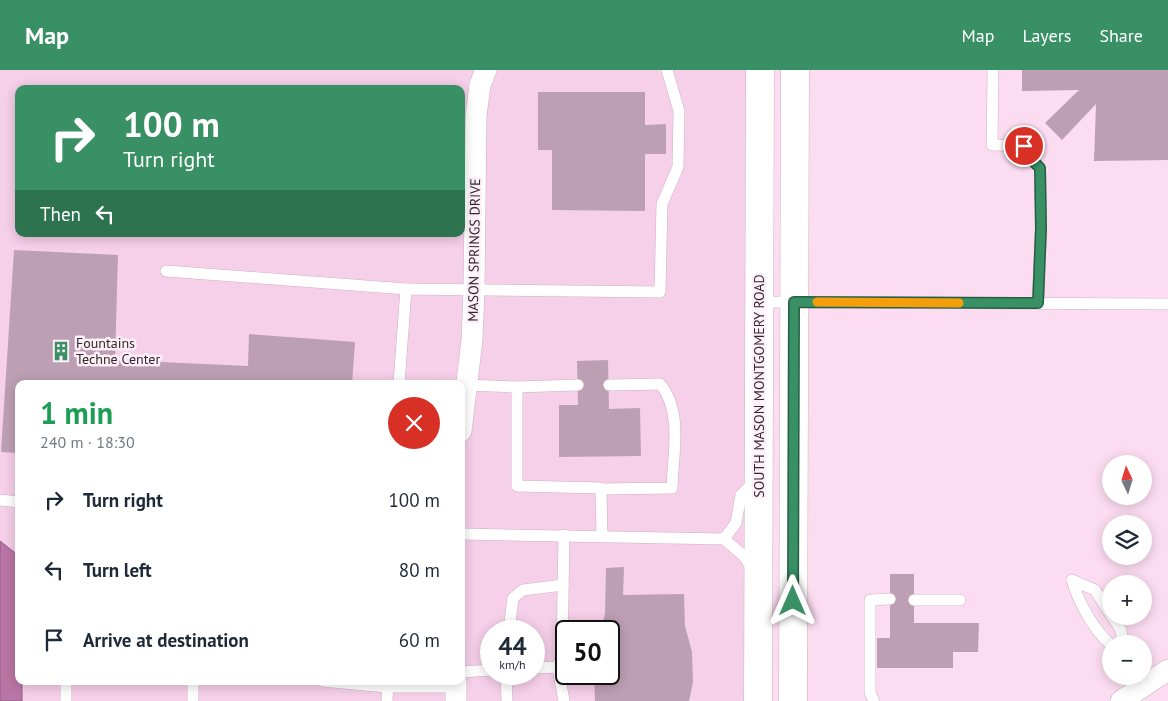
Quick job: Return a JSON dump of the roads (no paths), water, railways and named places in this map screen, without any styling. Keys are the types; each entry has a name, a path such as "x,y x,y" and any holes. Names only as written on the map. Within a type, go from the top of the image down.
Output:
{"main road":[{"name":"SOUTH MASON MONTGOMERY ROAD","path":"758,701 760,70"},
{"path":"793,701 796,70"}],"street":[{"name":"MASON SPRINGS DRIVE","path":"465,394 474,290 476,116 480,85 486,70"},
{"path":"1152,676 1168,670"},
{"path":"1121,701 1136,685"}],"lane":[{"path":"166,271 406,289 660,292 662,204 678,167 679,111 667,70"},
{"path":"993,70 992,145 1024,146 1027,155 1040,168 1041,228 1038,303"},
{"path":"399,380 406,289"},
{"path":"759,302 1168,304"},
{"path":"517,387 518,486 601,489 672,488 675,419 669,395 660,384 608,385"},
{"path":"466,385 517,387 578,386"},
{"path":"724,539 736,523 741,495 758,477"},
{"path":"601,489 602,536"},
{"path":"0,500 15,502"},
{"path":"465,534 724,539 744,556 758,577"},
{"path":"562,620 564,535"},
{"path":"1102,601 1095,590 1072,580 1078,599 1102,636"},
{"path":"510,620 513,598 523,590 563,585"},
{"path":"874,701 870,694 870,600 890,599"},
{"path":"914,600 960,600"},
{"path":"465,681 480,675"},
{"path":"66,685 66,701"},
{"path":"193,685 193,701"},
{"path":"387,701 388,685"},
{"path":"506,685 507,701"},
{"path":"561,685 564,701"}],"place":[{"name":"Fountains Techne Center","path":"61,351"}]}
